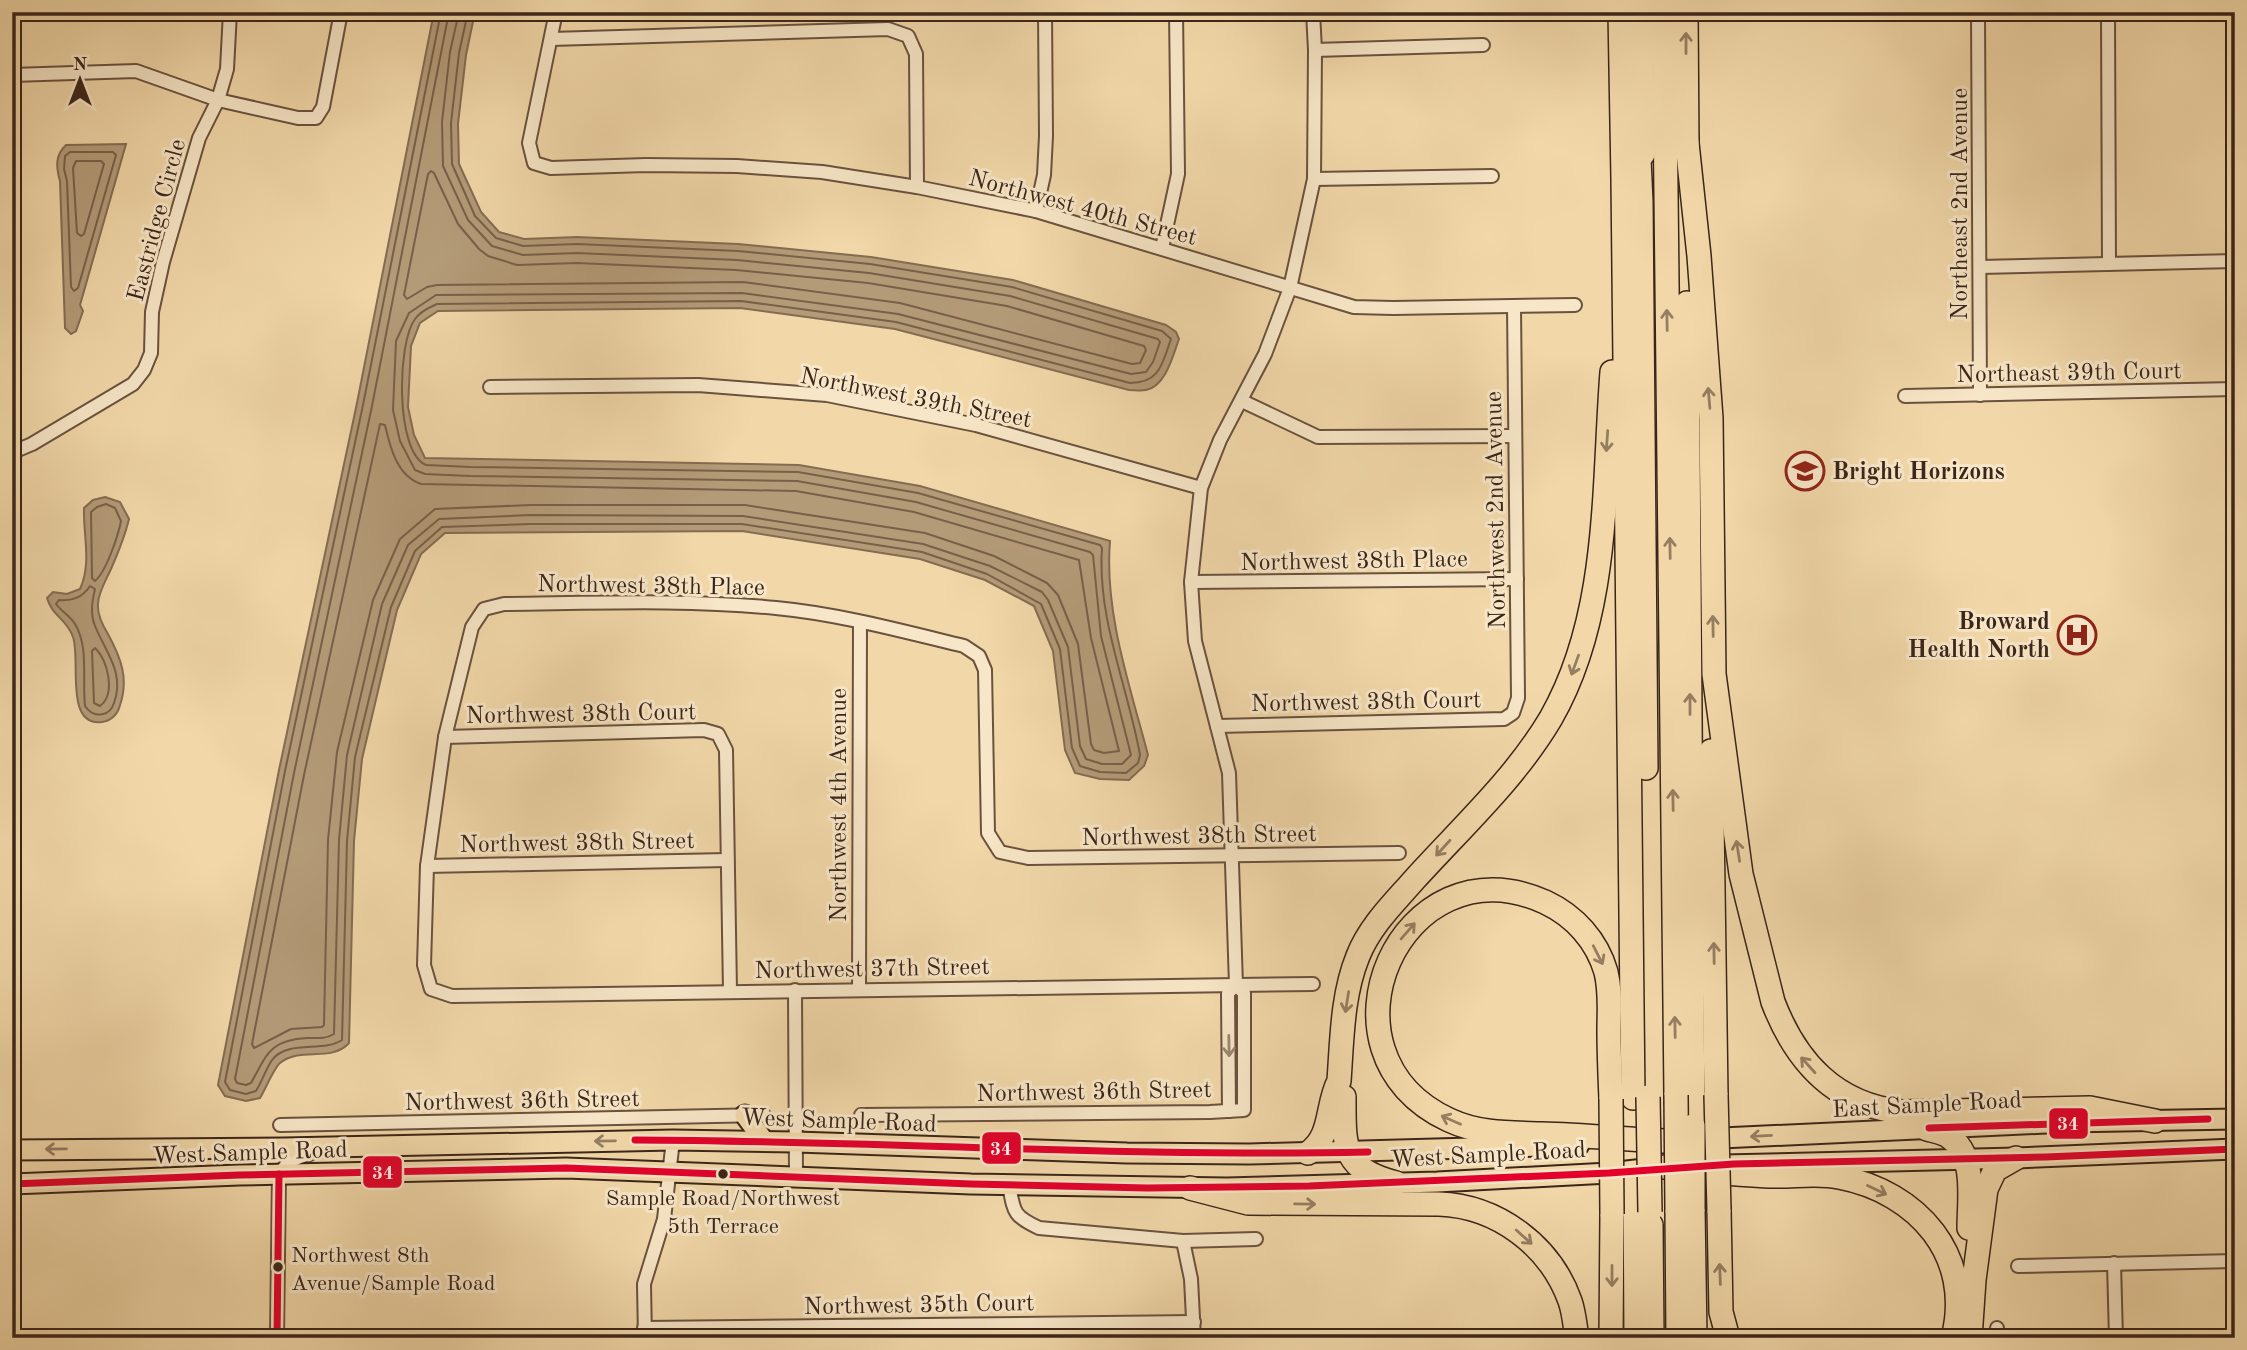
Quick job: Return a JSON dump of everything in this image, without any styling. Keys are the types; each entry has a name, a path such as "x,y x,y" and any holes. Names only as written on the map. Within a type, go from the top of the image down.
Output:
{"highway":[{"path":"1620,12 1631,1098 1652,1338"},
{"path":"1634,12 1641,202"},
{"path":"1611,1338 1612,1214 1631,1098 1643,149 1642,12"},
{"path":"1664,12 1684,1095 1685,1210 1678,1338"},
{"path":"1684,1095 1686,12"},
{"path":"1686,134 1699,256 1711,418 1714,674 1711,731 1716,1094 1721,1312 1728,1338"},
{"path":"1308,1153 1318,1145 1325,1132 1339,1081 1348,993 1357,958 1365,941 1385,912 1507,779 1536,741 1562,697 1581,649 1598,576 1613,363 1612,214 1623,178"},
{"path":"1714,674 1741,874 1770,991 1788,1037 1813,1072 1850,1097 1890,1111 2090,1108 2155,1121"},
{"path":"1631,1098 1606,971 1585,931 1564,913 1539,899 1483,891 1443,903 1424,915 1406,933 1388,960 1382,975 1377,1016 1382,1043 1392,1068 1416,1099 1447,1119 1485,1131 1664,1141"},
{"path":"1339,1081 1344,1090 1347,1153 1365,1172 1396,1183"},
{"path":"1927,1129 1948,1136 1965,1159 1968,1170 1969,1228 1974,1280"},
{"path":"1970,1338 1974,1280 1986,1189 1990,1177 2003,1164 2016,1158"},
{"path":"1664,1167 1771,1176 1832,1175 1870,1186 1899,1200 1929,1224 1949,1255 1957,1293 1953,1338"},
{"path":"1190,1188 1248,1203 1439,1204 1461,1205 1490,1214 1527,1239 1559,1277 1570,1302 1577,1338"},
{"path":"1685,1210 1695,1338"},
{"path":"1636,1338 1643,1213"}],"main road":[{"path":"755,1115 764,1141"},
{"name":"East Sample Road","path":"1664,1141 2235,1119"},
{"name":"West Sample Road","path":"12,1150 673,1140 1127,1153 1347,1153 1664,1141"},
{"path":"1664,1167 2235,1149"},
{"name":"West Sample Road","path":"12,1184 279,1174 566,1168 1009,1185 1190,1188 1396,1183 1609,1173 1664,1167"}],"street":[{"name":"Eastridge Circle","path":"12,449 18,450 32,444 133,384 144,370 151,353 152,312 163,262 199,138 218,100 227,69 230,12"},
{"path":"12,75 136,71 218,100 298,118 316,118 323,107 341,12"},
{"path":"556,12 551,39 888,29 908,36 916,54 917,187"},
{"path":"1036,211 1044,174 1046,136 1045,12"},
{"path":"1162,248 1178,174 1176,12"},
{"path":"1229,1111 1228,993 1236,985 1229,773 1195,641 1191,582 1201,488 1220,440 1265,354 1290,288 1314,179 1313,12"},
{"name":"Northeast 2nd Avenue","path":"1978,12 1980,395"},
{"path":"2108,12 2109,264"},
{"name":"Northwest 40th Street","path":"551,39 529,143 534,163 551,168 646,165 822,172 917,187 1036,211 1354,307 1575,305"},
{"path":"1315,50 1483,45"},
{"path":"1314,179 1492,176"},
{"path":"1980,267 2235,261"},
{"name":"Northwest 2nd Avenue","path":"1513,713 1518,698 1514,306"},
{"name":"Northwest 39th Street","path":"490,387 698,385 827,395 976,425 1201,488"},
{"name":"Northeast 39th Court","path":"1905,397 2235,389"},
{"path":"1242,401 1318,437 1516,436"},
{"name":"Northwest 38th Place","path":"1191,582 1517,579"},
{"name":"Northwest 38th Place","path":"445,737 472,627 484,609 504,604 713,603 778,608 860,622 964,646 979,656 985,670 988,833 1000,852"},
{"name":"Northwest 4th Avenue","path":"859,989 860,622"},
{"name":"Northwest 38th Court","path":"1217,726 1504,719 1513,713"},
{"name":"Northwest 38th Court","path":"445,737 704,730 718,734 726,750 727,860"},
{"path":"427,866 445,737"},
{"name":"Northwest 38th Street","path":"1000,852 1028,858 1399,853"},
{"path":"727,860 730,991"},
{"name":"Northwest 38th Street","path":"427,866 727,860"},
{"name":"Northwest 37th Street","path":"427,866 424,965 432,989 452,996 1313,984"},
{"name":"Northwest 36th Street","path":"861,1115 1244,1110 1244,993 1236,985"},
{"path":"795,990 796,1177"},
{"name":"Northwest 36th Street","path":"281,1125 755,1115"},
{"path":"278,1338 279,1174 285,1164 294,1158 354,1146 358,1124"},
{"path":"644,1333 644,1284 664,1219 673,1140"},
{"path":"1009,1185 1014,1213 1039,1228 1183,1241 1256,1239"},
{"path":"1183,1241 1191,1279 1194,1338"},
{"path":"2018,1266 2235,1261"},
{"path":"2114,1263 2116,1338"},
{"name":"Northwest 35th Court","path":"644,1333 1194,1322"}],"water":[{"path":"434,12 475,12 466,55 458,124 459,164 481,212 499,232 524,239 577,237 738,244 871,257 1013,280 1166,325 1176,332 1179,339 1168,369 1159,383 1146,390 1129,390 895,329 740,308 438,311 420,323 411,346 408,407 414,435 425,458 799,465 920,486 1110,541 1109,568 1115,622 1126,676 1148,755 1144,766 1129,780 1100,779 1075,773 1065,750 1053,651 1034,606 985,580 920,559 742,531 445,533 421,554 397,610 362,759 354,841 349,1043 342,1049 325,1054 288,1058 280,1063 272,1074 260,1098 246,1101 225,1096 218,1085 279,770 357,403"},
{"path":"126,144 80,305 83,311 76,331 71,334 65,328 58,157 66,145"},
{"path":"105,497 120,502 129,519 98,600 99,616 117,652 124,677 123,695 118,711 111,719 102,722 90,721 78,703 73,637 47,598 53,592 67,594 80,589 86,569 84,508 93,500"}],"transit line":[{"name":"34","path":"1929,1128 2208,1119"},
{"name":"34","path":"635,1140 1093,1151 1368,1152"},
{"name":"34","path":"12,1184 239,1175 566,1168 971,1184 1147,1188 1309,1186 1609,1173 1734,1164 2046,1157 2235,1149"},
{"name":"34","path":"277,1338 279,1174"}],"place":[{"name":"Bright Horizons","path":"1805,471"},
{"name":"Broward Health North","path":"2077,635"},
{"name":"Sample Road/Northwest 5th Terrace","path":"723,1174"},
{"name":"Northwest 8th Avenue/Sample Road","path":"278,1267"}]}
